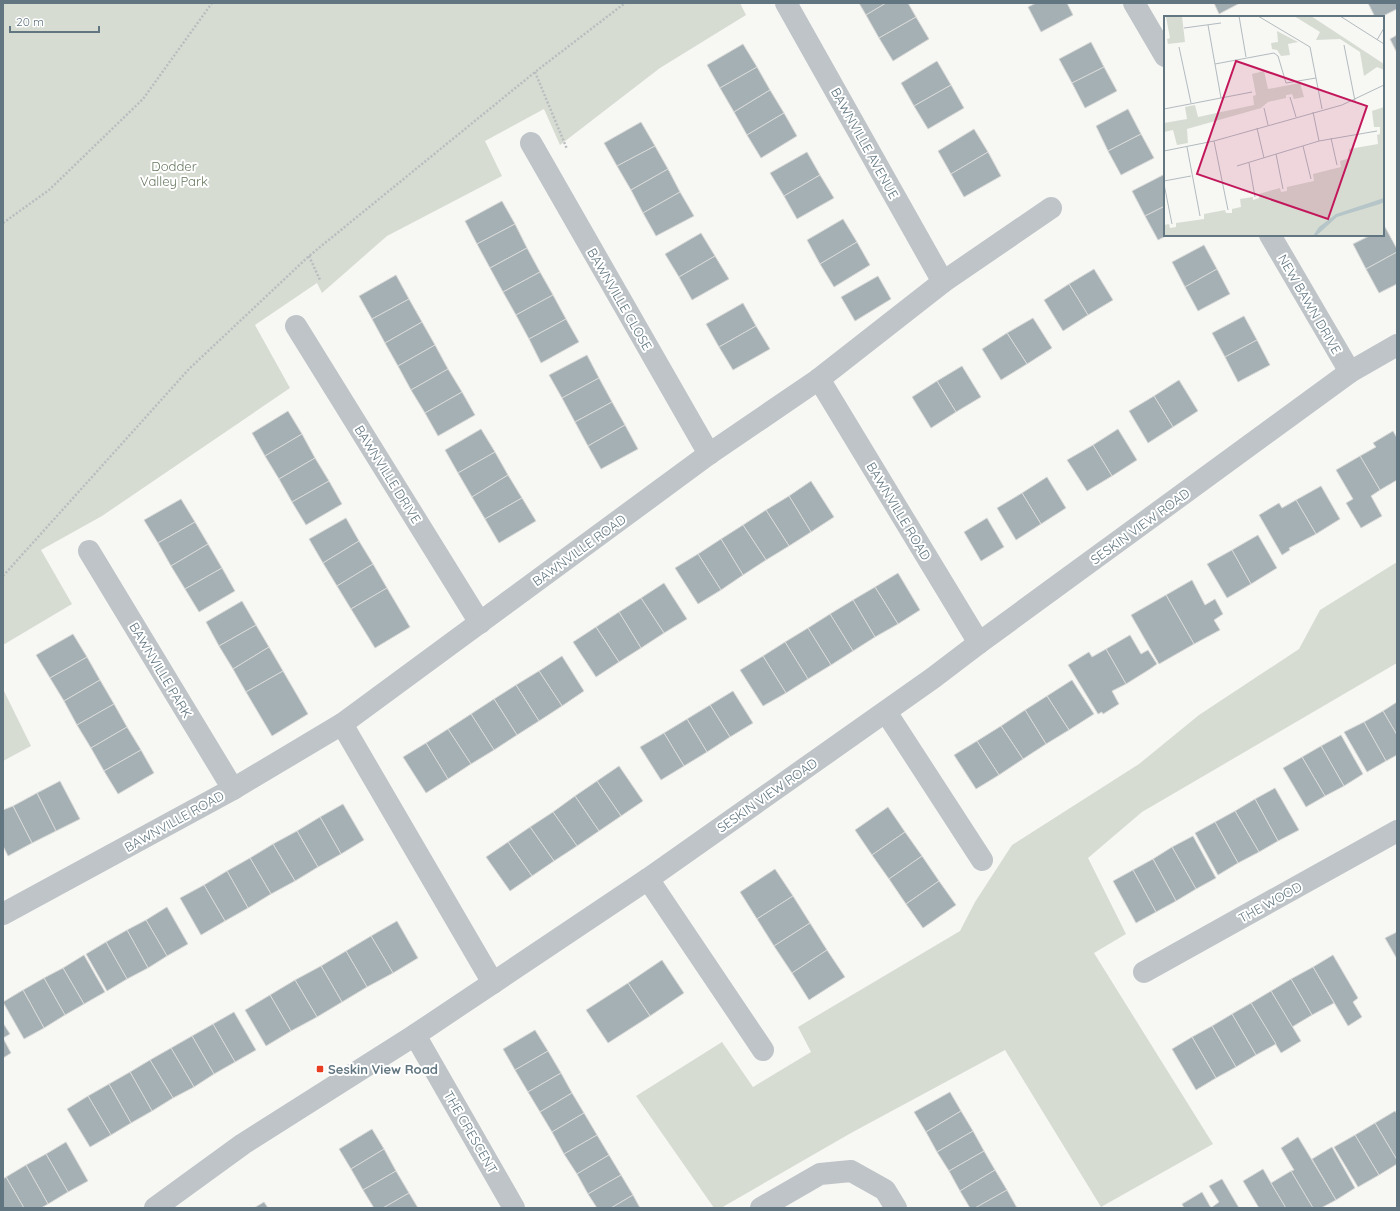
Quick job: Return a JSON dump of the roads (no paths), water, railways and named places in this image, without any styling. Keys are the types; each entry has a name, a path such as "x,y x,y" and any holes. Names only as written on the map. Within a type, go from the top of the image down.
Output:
{"street":[{"name":"BAWNVILLE AVENUE","path":"786,3 944,282"},
{"path":"1134,3 1164,54"},
{"name":"BAWNVILLE CLOSE","path":"531,143 709,454"},
{"name":"BAWNVILLE ROAD","path":"3,914 233,789 342,724 709,454 819,379 944,282 1051,208"},
{"name":"NEW BAWN DRIVE","path":"1271,236 1350,372"},
{"name":"BAWNVILLE DRIVE","path":"296,326 480,623"},
{"name":"SESKIN VIEW ROAD","path":"155,1208 243,1144 415,1035 648,879 886,712 978,643 1350,372 1397,345"},
{"name":"BAWNVILLE ROAD","path":"819,379 978,643"},
{"name":"BAWNVILLE PARK","path":"89,551 233,789"},
{"path":"886,712 982,860"},
{"path":"342,724 493,982"},
{"name":"THE WOOD","path":"1144,972 1397,831"},
{"path":"648,879 763,1050"},
{"name":"THE CRESCENT","path":"415,1035 514,1208"},
{"path":"761,1208 820,1174 851,1171 885,1190 896,1208"}],"place":[{"name":"Seskin View Road","path":"320,1069"}],"park label":[{"name":"Dodder Valley Park","path":"174,174"}]}
